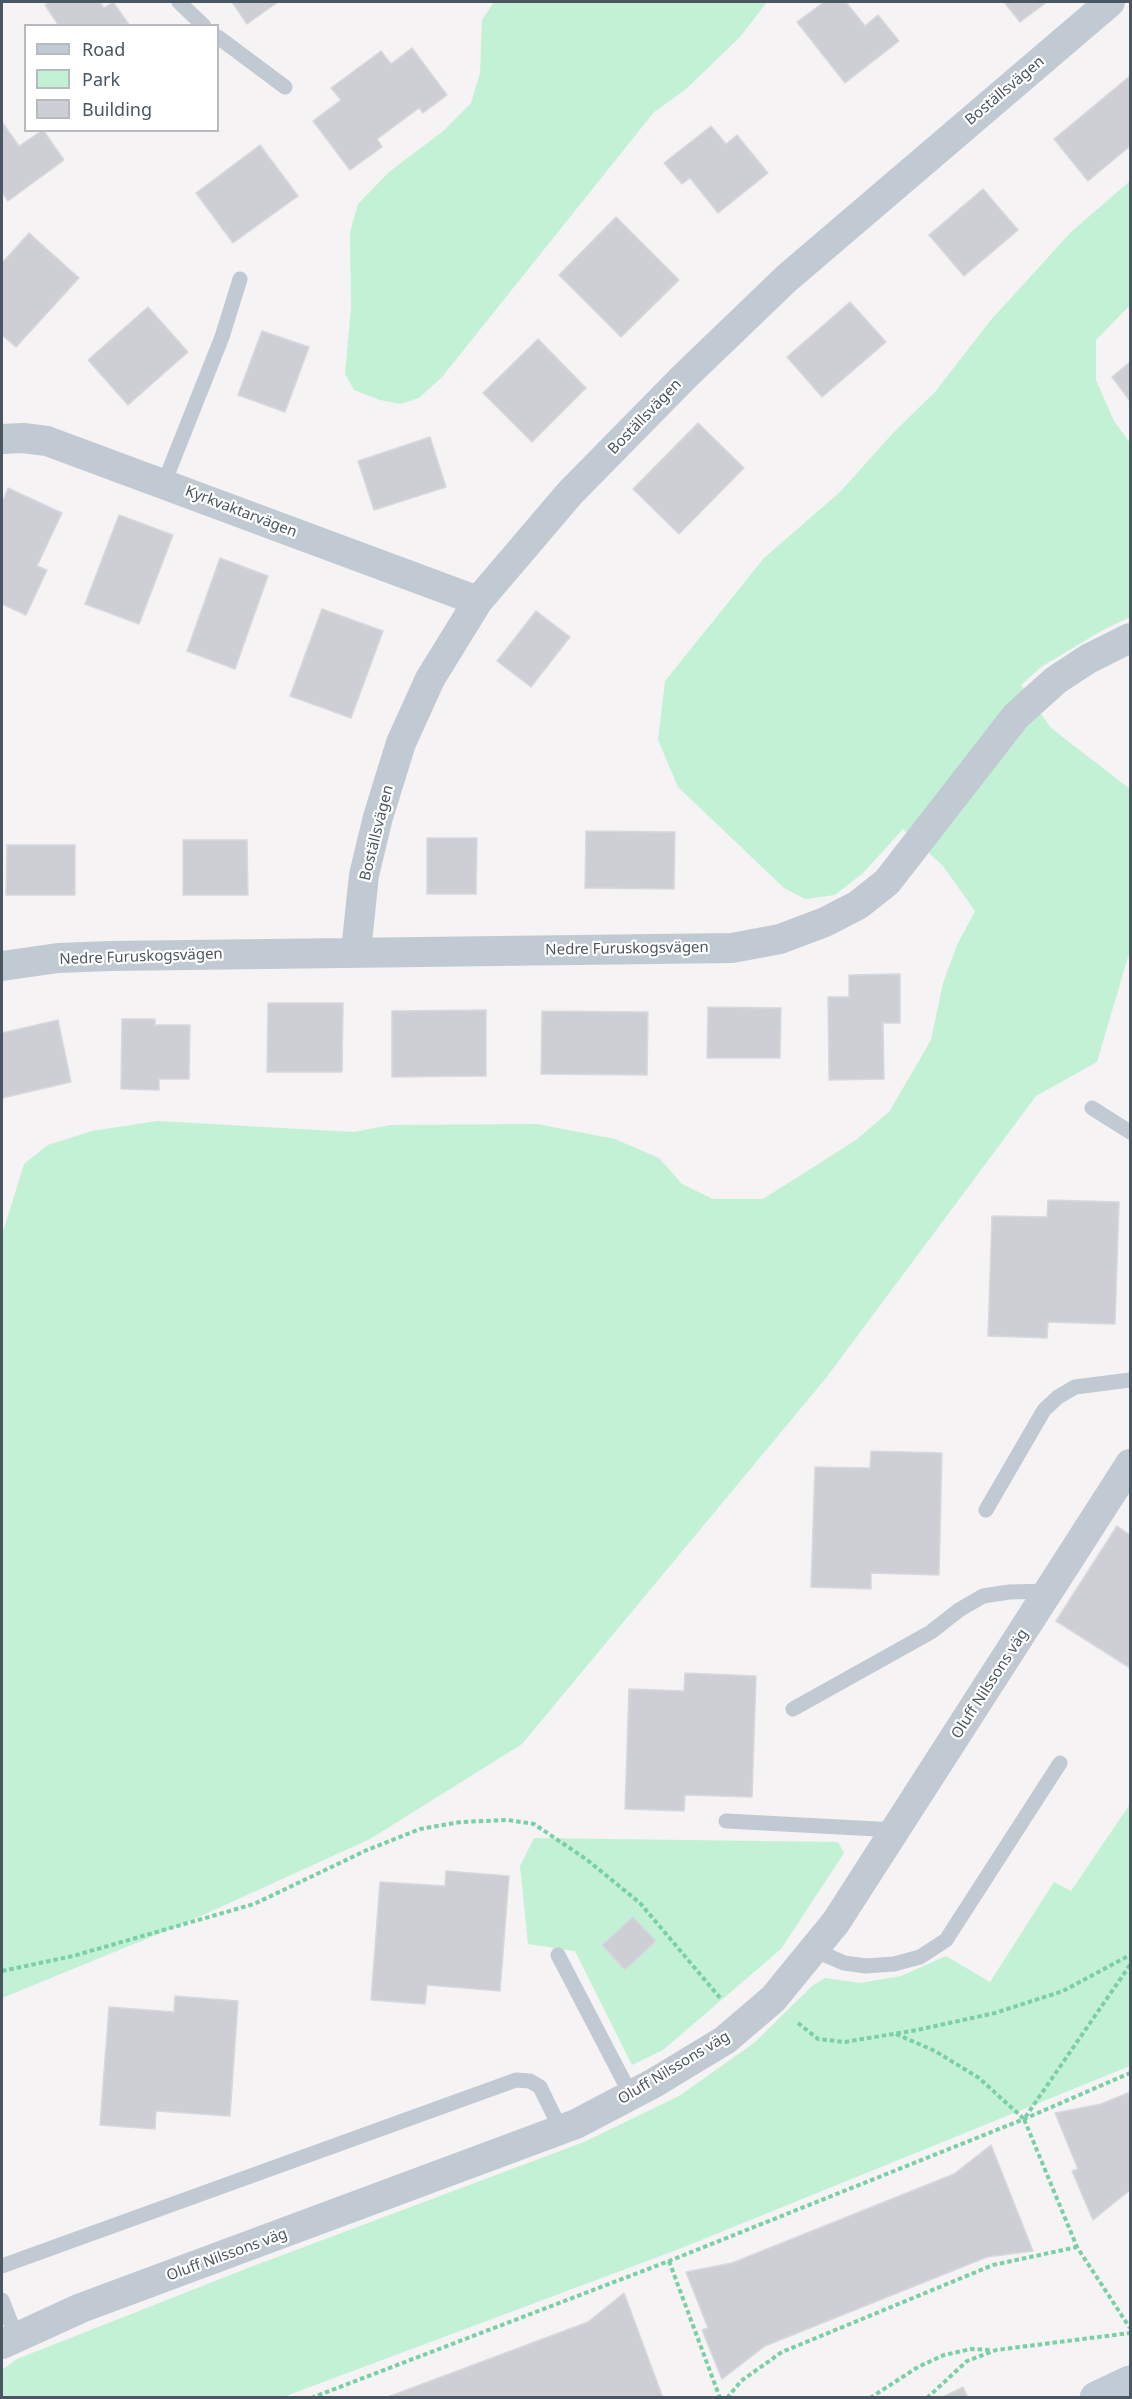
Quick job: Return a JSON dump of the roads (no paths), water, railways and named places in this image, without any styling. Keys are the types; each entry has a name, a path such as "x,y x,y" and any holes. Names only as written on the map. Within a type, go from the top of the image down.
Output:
{"street":[{"name":"Boställsvägen","path":"356,951 364,875 378,817 401,743 430,679 478,600 570,494 787,278 1110,2"},
{"name":"Kyrkvaktarvägen","path":"2,439 23,438 47,441 478,600"},
{"name":"Nedre Furuskogsvägen","path":"2,966 58,958 110,956 356,951 732,948 780,939 825,922 858,905 887,882 1016,716 1064,675 1088,659 1131,639"},
{"name":"Oluff Nilssons väg","path":"9,2340 81,2308 561,2130 631,2095 725,2040 773,2000 836,1923 1131,1464"},
{"path":"1096,2397 1131,2382"}],"lane":[{"path":"179,2 202,24"},
{"path":"219,38 285,87"},
{"path":"164,483 222,337 240,279"},
{"path":"1092,1108 1131,1132"},
{"path":"986,1510 1044,1410 1058,1396 1075,1387 1131,1380"},
{"path":"793,1709 931,1632 959,1610 983,1596 1010,1592 1049,1591"},
{"path":"814,1950 844,1963 885,1964 920,1957 945,1940 1060,1763"},
{"path":"726,1821 896,1830"},
{"path":"558,1955 631,2095"},
{"path":"2,2266 516,2080 530,2081 540,2087 561,2130"},
{"path":"2,2300 9,2340"}]}
